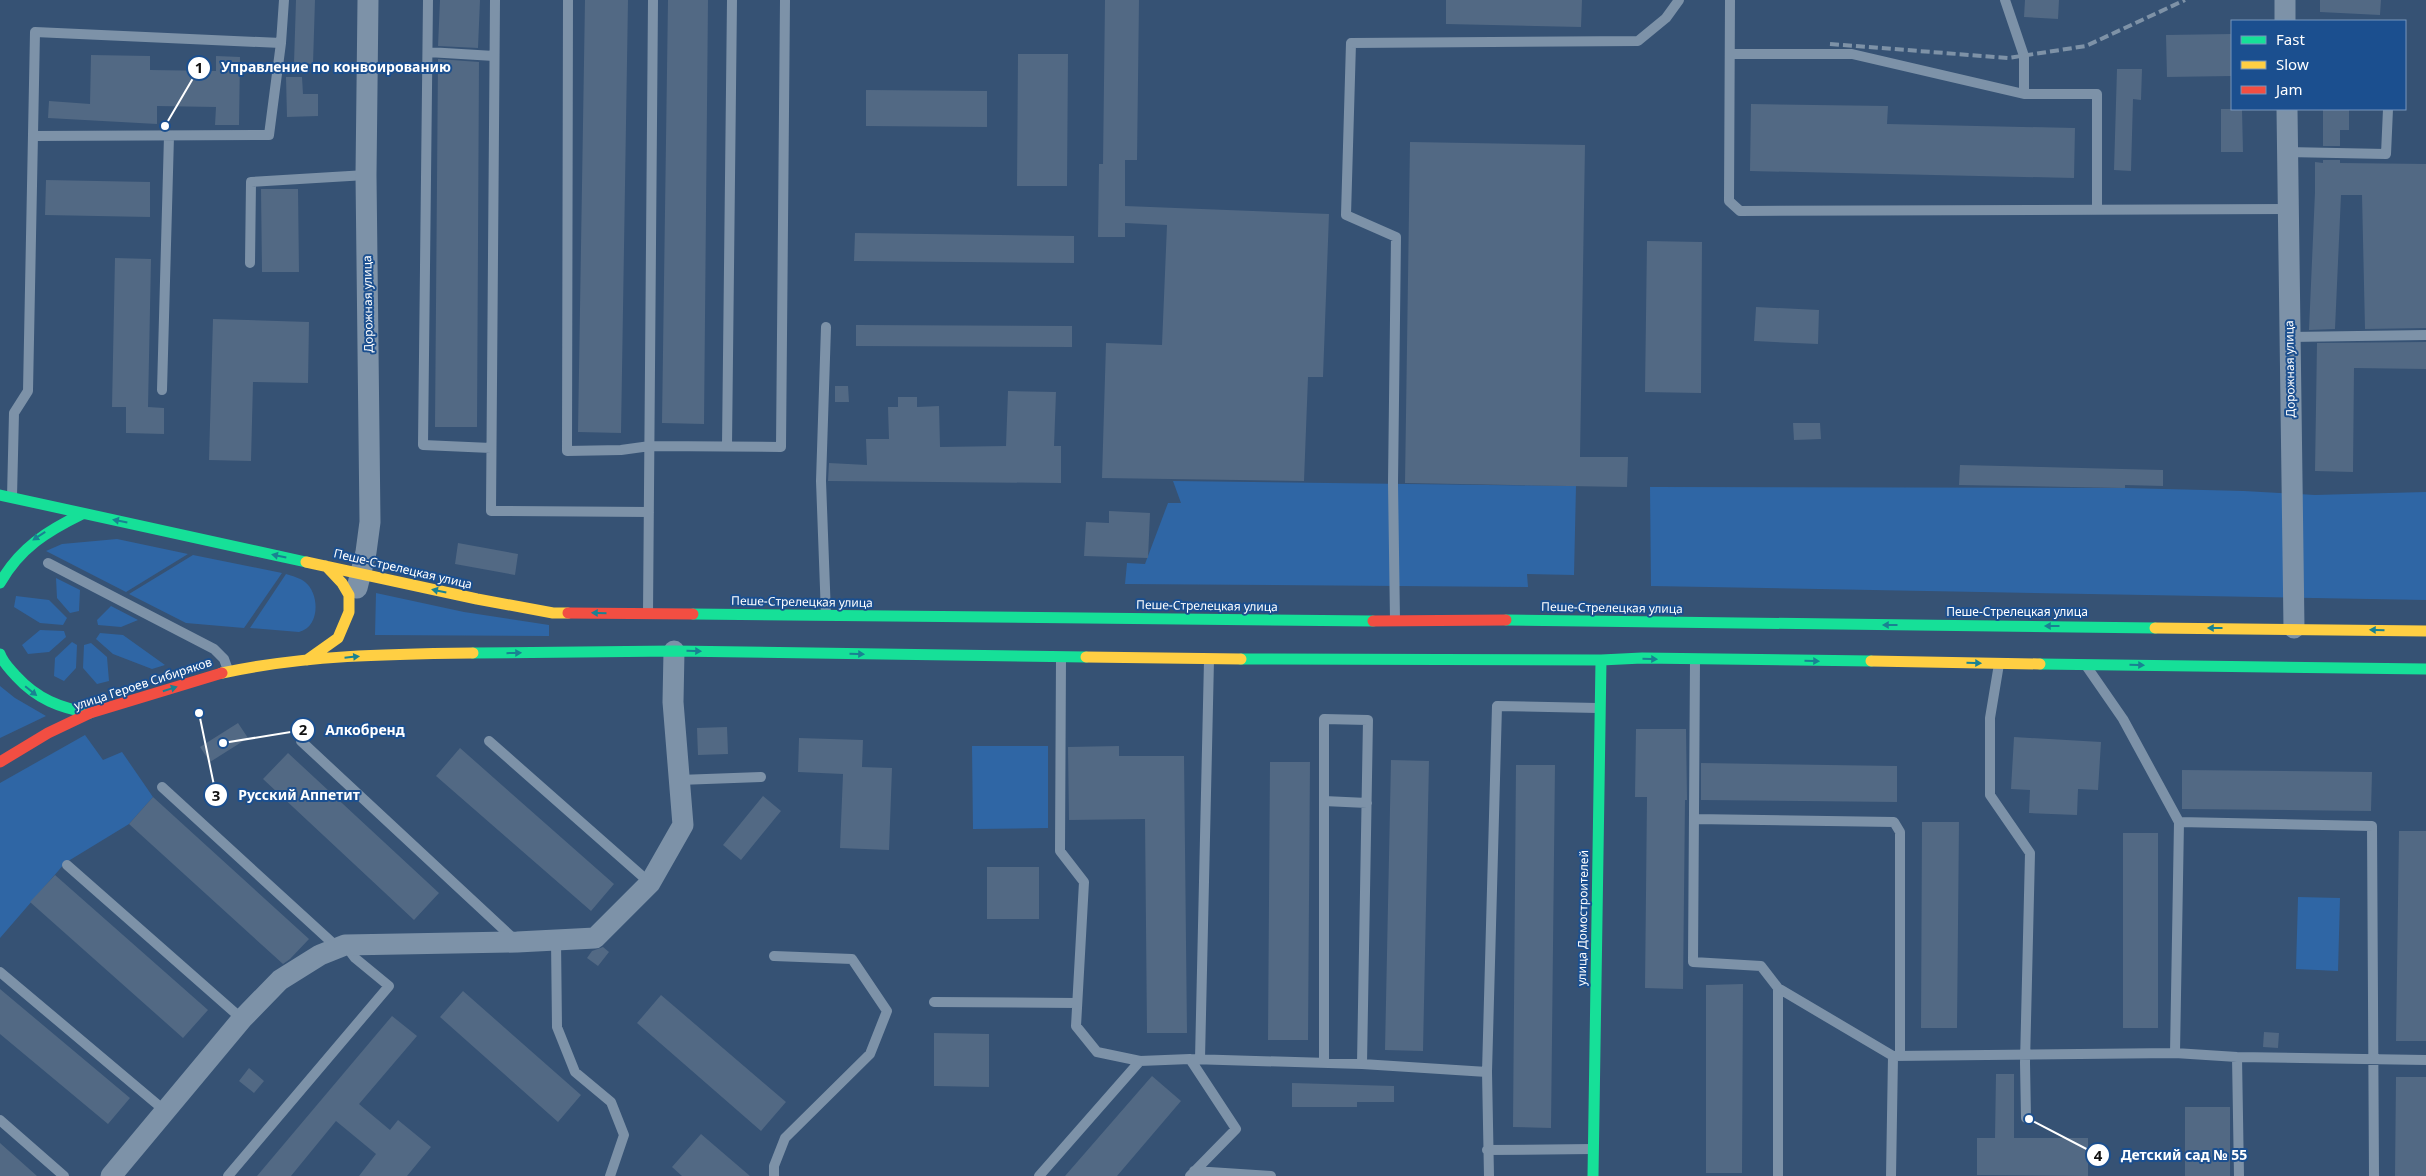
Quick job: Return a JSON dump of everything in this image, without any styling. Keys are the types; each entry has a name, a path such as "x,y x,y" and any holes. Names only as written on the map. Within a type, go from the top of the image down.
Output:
{"main road":[{"name":"Пеше-Стрелецкая улица","path":"0,495 477,600 553,612 1395,622 1586,620 1699,624 2294,628 2426,631"},
{"path":"0,583 17,555 30,542 48,530 82,514"},
{"path":"303,662 338,638 345,625 349,595 342,583 326,566"},
{"path":"303,662 380,654 674,651 1209,659 1601,660 1642,658 2426,669"},
{"path":"1,658 27,690 49,704 90,713"},
{"name":"улица Домостроителей","path":"1593,1176 1601,660"},
{"name":"улица Героев Сибиряков","path":"0,762 48,733 90,713 228,671 260,665 303,662"}],"street":[{"name":"Дорожная улица","path":"348,606 361,574 370,522 366,175 368,0"},
{"path":"2285,0 2286,20"},
{"name":"Дорожная улица","path":"2287,110 2294,628"},
{"path":"112,1176 164,1110 242,1019 280,980 320,955 342,947 595,938 650,883 682,825 673,702 674,651"}],"lane":[{"path":"33,136 269,135 281,43 284,0"},
{"path":"428,0 424,444 491,448"},
{"path":"495,0 490,511 649,512"},
{"path":"568,0 567,450 621,450 650,446 781,447 784,0"},
{"path":"648,614 653,0"},
{"path":"728,446 732,0"},
{"path":"1395,622 1393,482 1396,237 1346,215 1351,43 1638,41 1666,18 1679,0"},
{"path":"1730,0 1729,202 1740,211 2288,209"},
{"path":"2005,0 2024,56 2024,94"},
{"path":"12,498 14,413 28,391 35,32 281,43"},
{"path":"428,52 494,56"},
{"path":"1730,54 1852,54 2024,94 2097,94 2097,209"},
{"path":"2287,152 2386,154 2388,110"},
{"path":"162,390 169,136"},
{"path":"250,263 251,182 366,175"},
{"path":"826,327 821,481 826,616"},
{"path":"2290,337 2426,335"},
{"path":"48,563 214,649 224,659 228,671"},
{"path":"1060,657 1060,851 1084,882 1076,1026 1097,1052 1140,1061 1195,1059 1362,1064 1486,1072"},
{"path":"1192,1174 1236,1129 1195,1059 1209,659"},
{"path":"1695,660 1694,962 1761,966 1778,988 1897,1056 2175,1053 2237,1057 2426,1060"},
{"path":"1999,663 1990,718 1990,795 2030,853 2026,1118"},
{"path":"2085,664 2123,719 2180,822 2175,1053"},
{"path":"1489,1176 1486,1072 1497,706 1600,708"},
{"path":"1324,1063 1324,719 1368,720 1362,1064"},
{"path":"489,740 650,883"},
{"path":"301,741 517,942"},
{"path":"679,780 762,777"},
{"path":"162,787 388,986 228,1176"},
{"path":"1324,801 1367,803"},
{"path":"1694,819 1894,822 1900,832 1897,1056 1891,1176"},
{"path":"2180,822 2372,826 2374,1176"},
{"path":"67,865 242,1019"},
{"path":"556,940 557,1027 575,1072 610,1102 624,1135 610,1176"},
{"path":"774,956 852,958 887,1011 870,1054 785,1138 774,1166 774,1176"},
{"path":"0,972 164,1110"},
{"path":"1778,988 1778,1176"},
{"path":"934,1002 1077,1004"},
{"path":"2237,1057 2239,1176"},
{"path":"1039,1176 1140,1061"},
{"path":"0,1120 64,1176"},
{"path":"1487,1150 1593,1149"},
{"path":"1192,1174 1271,1176"}],"shaded area":[{"path":"1173,481 1576,486 1574,575 1527,574 1528,587 1125,584 1127,563 1145,564 1168,503 1181,503"},
{"path":"1650,487 2125,488 2315,495 2426,492 2426,600 1651,586"},
{"path":"117,539 188,554 126,592 46,551 62,544"},
{"path":"193,555 282,573 244,628 186,623 129,594"},
{"path":"286,574 298,578 310,587 316,610 311,624 299,632 250,628"},
{"path":"56,578 80,590 79,611 70,613 57,598"},
{"path":"376,593 464,612 549,625 549,636 375,635"},
{"path":"16,596 49,600 67,618 63,625 40,623 14,607"},
{"path":"111,606 138,620 121,627 98,625 97,620"},
{"path":"40,630 64,631 66,637 49,652 28,654 22,645"},
{"path":"100,633 123,635 165,665 152,669 113,654 96,639"},
{"path":"72,642 77,645 76,668 64,681 54,676 55,658"},
{"path":"91,643 107,657 109,681 97,684 83,668 84,645"},
{"path":"0,686 15,698 46,716 0,738"},
{"path":"85,735 103,760 122,752 153,797 129,824 65,863 0,938 0,783"},
{"path":"972,746 1048,746 1048,828 973,829"},
{"path":"2298,897 2340,898 2338,971 2296,969"}],"building":[{"path":"296,0 315,0 313,64 294,63"},
{"path":"440,0 480,0 478,48 438,46"},
{"path":"585,0 628,0 621,433 578,432"},
{"path":"668,0 708,0 704,424 662,423"},
{"path":"1105,0 1139,0 1137,160 1125,160 1125,206 1329,214 1323,377 1308,377 1304,481 1102,478 1106,343 1162,345 1167,225 1125,223 1125,237 1098,237 1099,164 1103,164"},
{"path":"1446,0 1582,0 1581,27 1446,24"},
{"path":"2025,0 2059,0 2058,19 2024,17"},
{"path":"2320,0 2381,0 2380,15 2320,12"},
{"path":"2231,34 2231,76 2167,77 2166,35"},
{"path":"1018,54 1068,54 1067,186 1017,186"},
{"path":"91,55 150,56 150,70 216,71 216,56 240,57 239,125 215,125 216,107 157,106 157,124 48,118 49,101 90,104"},
{"path":"438,59 479,62 477,427 435,427"},
{"path":"2117,69 2142,69 2141,100 2133,99 2131,171 2114,170"},
{"path":"286,77 302,77 303,94 318,94 318,116 287,117"},
{"path":"866,90 987,91 987,127 866,126"},
{"path":"1751,104 1888,106 1887,124 2075,128 2074,178 1750,171"},
{"path":"2221,109 2242,110 2243,152 2221,152"},
{"path":"2323,110 2349,110 2349,130 2340,130 2340,146 2323,146"},
{"path":"1410,142 1585,145 1580,457 1628,457 1627,487 1405,483"},
{"path":"2323,160 2340,160 2340,163 2426,164 2426,328 2365,329 2362,195 2341,195 2335,329 2309,330 2315,162 2323,163"},
{"path":"46,180 150,182 150,217 45,215"},
{"path":"261,189 298,189 299,272 262,272"},
{"path":"855,233 1074,236 1074,263 854,261"},
{"path":"1647,241 1702,242 1701,393 1645,392"},
{"path":"115,258 151,259 148,407 164,408 164,434 126,433 126,407 112,407"},
{"path":"1756,307 1819,310 1818,344 1754,341"},
{"path":"213,319 309,322 308,383 253,382 251,461 209,460"},
{"path":"856,325 1072,326 1072,347 856,346"},
{"path":"2426,342 2426,369 2354,368 2353,472 2315,471 2317,343"},
{"path":"835,386 848,386 849,402 835,402"},
{"path":"1008,391 1056,392 1054,446 1061,446 1061,483 828,481 829,463 867,465 866,439 889,439 888,407 898,407 898,397 917,397 917,407 939,406 940,447 1006,446"},
{"path":"1793,423 1820,423 1821,439 1794,440"},
{"path":"1960,465 2163,470 2163,486 2125,485 2125,488 1959,485"},
{"path":"1109,511 1150,513 1148,558 1084,556 1086,522 1109,523"},
{"path":"458,543 518,554 515,575 455,564"},
{"path":"238,723 248,738 210,762 200,747"},
{"path":"727,727 728,754 698,755 697,728"},
{"path":"1636,729 1686,729 1687,800 1685,800 1683,989 1645,988 1647,797 1635,797"},
{"path":"2014,737 2101,742 2098,790 2078,789 2077,815 2029,813 2030,790 2011,789"},
{"path":"799,738 863,740 862,767 892,768 889,850 840,848 843,774 798,772"},
{"path":"1119,746 1119,756 1184,756 1187,1033 1147,1033 1145,819 1069,820 1068,747"},
{"path":"460,748 614,884 591,911 436,776"},
{"path":"288,753 439,893 414,920 263,779"},
{"path":"1391,760 1429,761 1423,1051 1385,1050"},
{"path":"1270,762 1310,762 1308,1040 1268,1040"},
{"path":"1701,763 1897,766 1897,802 1701,800"},
{"path":"1516,765 1555,765 1551,1128 1513,1127"},
{"path":"2182,770 2372,772 2371,811 2182,809"},
{"path":"763,796 781,811 741,860 723,845"},
{"path":"153,797 309,939 290,959 283,964 129,824"},
{"path":"1922,822 1959,822 1957,1028 1921,1028"},
{"path":"2399,831 2426,831 2426,1041 2396,1041"},
{"path":"2123,833 2158,833 2158,1028 2123,1028"},
{"path":"987,867 1039,867 1039,919 987,919"},
{"path":"55,875 208,1010 183,1038 30,902"},
{"path":"603,947 609,952 598,966 587,958 592,951"},
{"path":"1743,984 1742,1173 1706,1173 1706,985"},
{"path":"0,989 130,1098 108,1124 0,1034"},
{"path":"463,991 581,1095 558,1122 440,1017"},
{"path":"661,995 786,1102 761,1131 637,1023"},
{"path":"392,1016 417,1036 359,1104 390,1130 398,1120 431,1147 407,1176 359,1176 376,1154 336,1121 291,1176 257,1176"},
{"path":"2264,1032 2279,1033 2278,1048 2263,1047"},
{"path":"934,1033 989,1034 989,1087 934,1086"},
{"path":"249,1068 264,1081 254,1093 239,1081"},
{"path":"1996,1074 2014,1074 2014,1138 2088,1138 2088,1176 1977,1175 1977,1138 1995,1138"},
{"path":"1152,1076 1181,1101 1117,1176 1065,1176"},
{"path":"2396,1077 2426,1077 2426,1176 2395,1176"},
{"path":"1292,1083 1394,1086 1394,1102 1357,1102 1357,1107 1292,1107"},
{"path":"2185,1107 2230,1107 2230,1176 2185,1176"},
{"path":"701,1134 750,1176 682,1176 672,1167"},
{"path":"0,1143 37,1176 0,1176"}],"railway":[{"path":"1830,44 2008,58 2086,46 2185,0"}],"traffic: fast":[{"path":"0,495 306,562"},
{"path":"0,583 16,560 35,542 57,527 82,514"},
{"path":"693,614 1373,621"},
{"path":"1506,620 2155,628"},
{"path":"473,653 674,651 1086,657"},
{"path":"0,654 16,676 32,691 59,705 90,713"},
{"path":"1241,659 1601,660 1642,658 1871,661"},
{"path":"1593,1176 1601,660"},
{"path":"2040,664 2426,669"}],"traffic: slow":[{"path":"306,562 477,599 553,613 568,613"},
{"path":"307,660 338,638 349,612 349,595 342,583 326,566"},
{"path":"2155,628 2426,631"},
{"path":"222,673 284,662 316,659 379,655 473,653"},
{"path":"1086,657 1241,659"},
{"path":"1871,661 2040,664"}],"traffic: jam":[{"path":"568,613 693,614"},
{"path":"1373,621 1506,620"},
{"path":"0,762 48,733 90,713 222,673"}],"place":[{"name":"Управление по конвоированию","path":"165,126"},
{"name":"Русский Аппетит","path":"199,713"},
{"name":"Алкобренд","path":"223,743"},
{"name":"Детский сад № 55","path":"2029,1119"}]}
